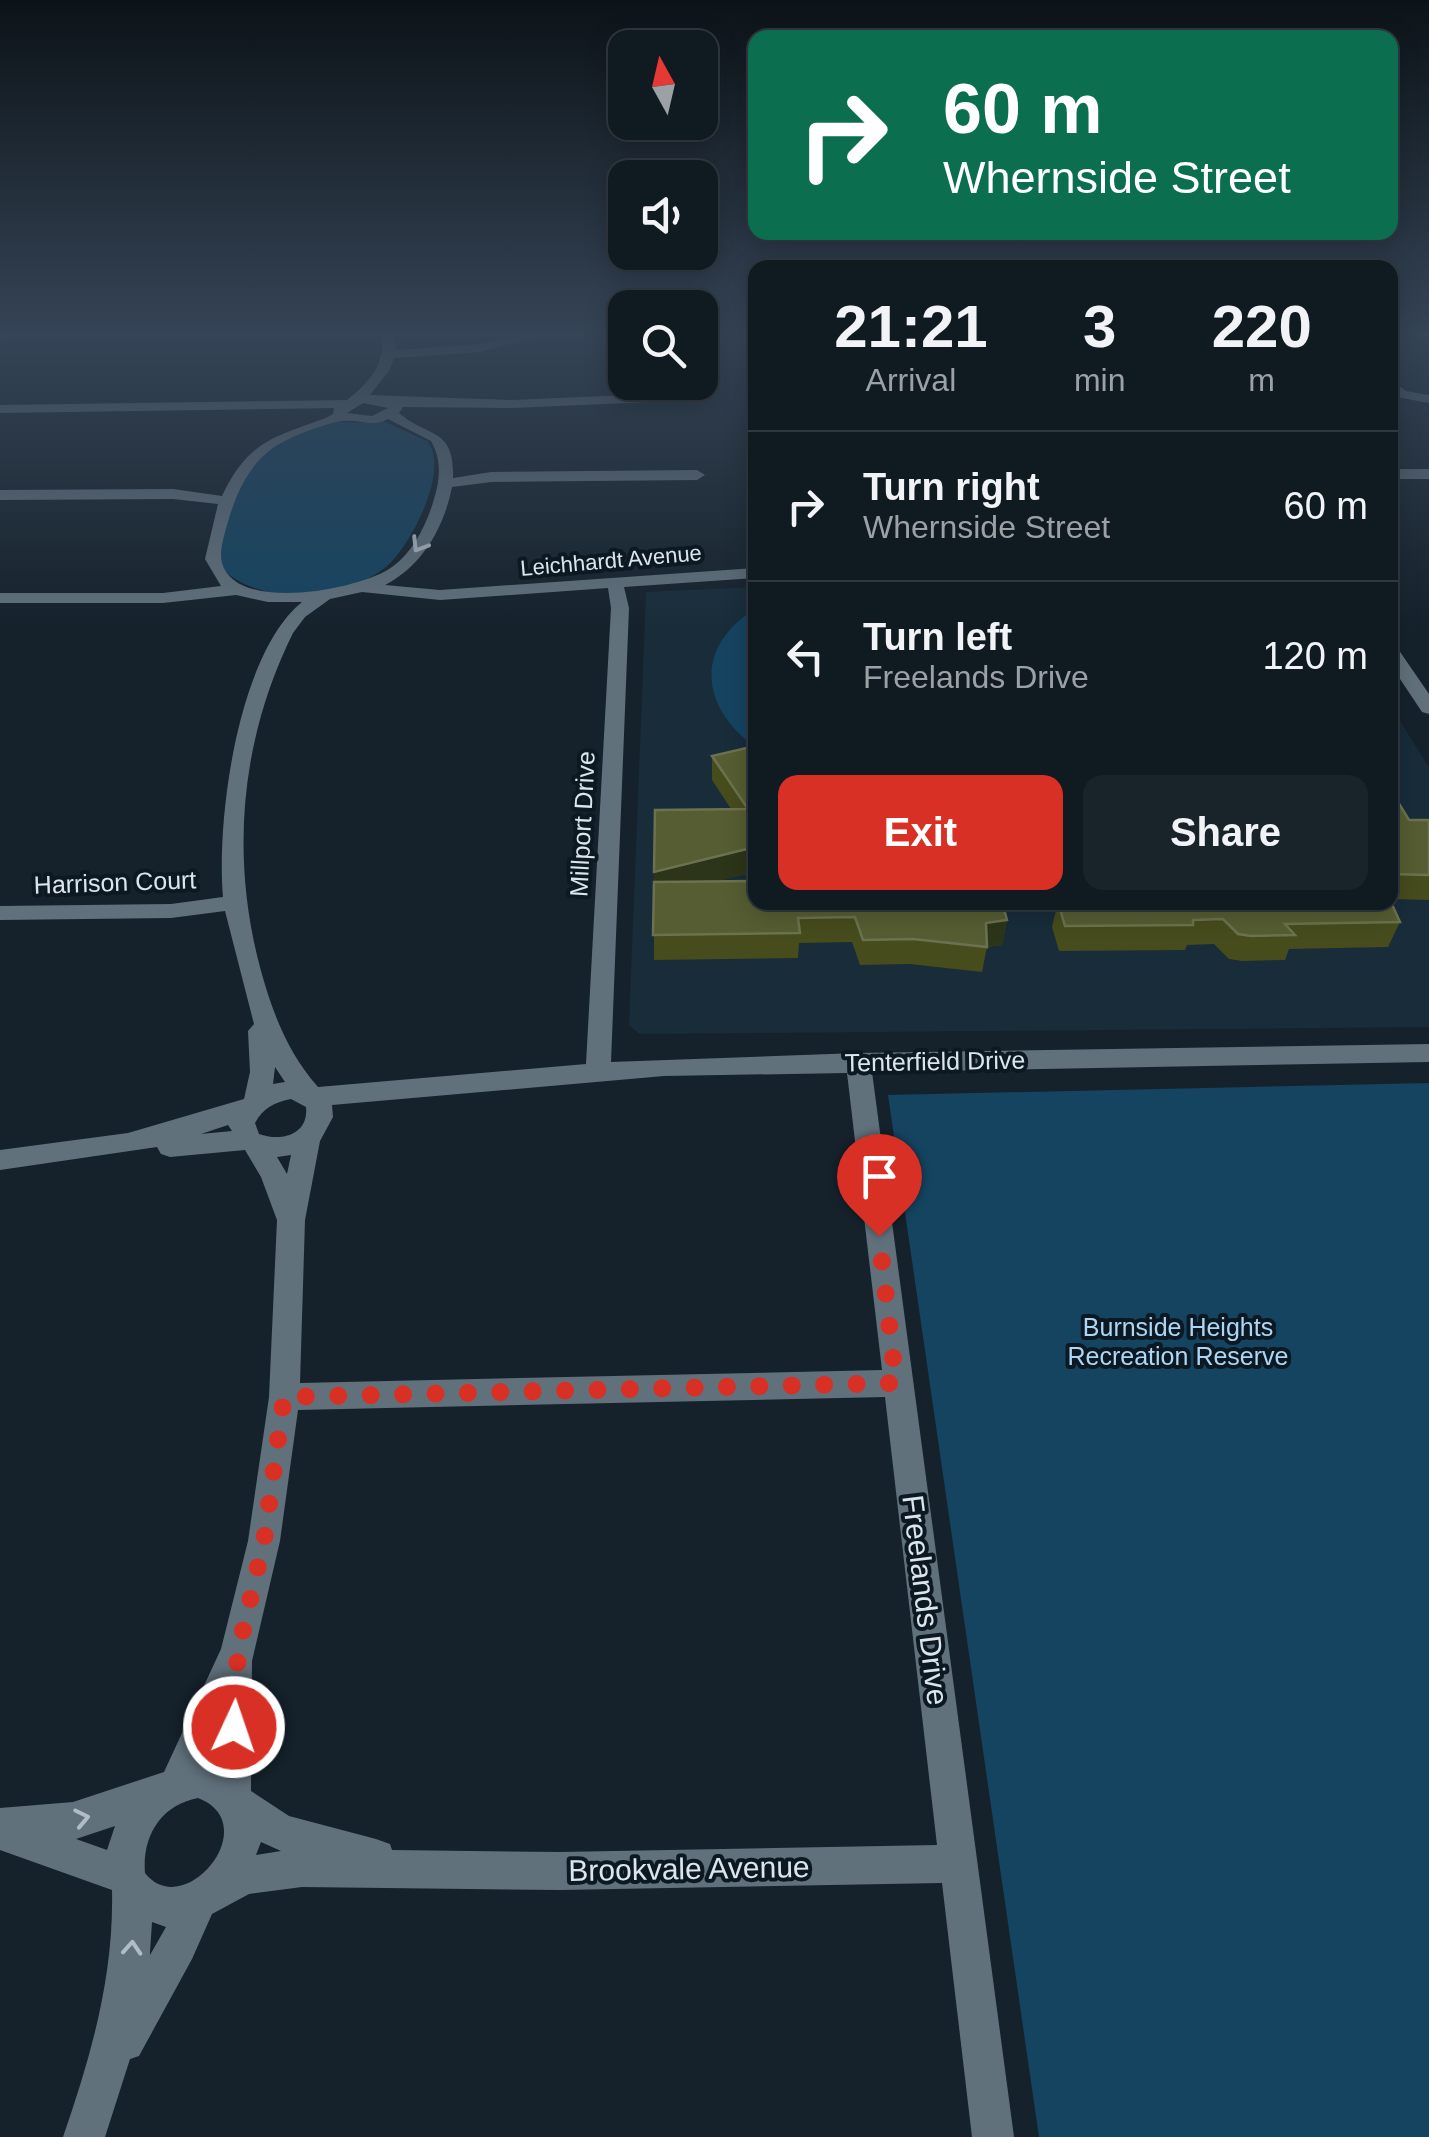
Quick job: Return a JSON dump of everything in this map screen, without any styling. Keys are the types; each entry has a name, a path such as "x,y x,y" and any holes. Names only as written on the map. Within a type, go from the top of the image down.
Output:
{"street":[{"path":"243,589 219,574 213,559 231,493 270,443 297,431"},
{"path":"0,598 140,597 243,589 272,596 328,596 364,588 396,572 416,552 432,523 445,476 445,452 436,438 420,431"},
{"path":"1398,474 1429,474"},
{"path":"445,476 697,476"},
{"path":"0,495 231,493"},
{"path":"396,572 398,579 411,586 471,594"},
{"name":"Leichhardt Avenue","path":"471,594 748,573"},
{"path":"140,597 199,588 216,580 219,574"},
{"name":"Millport Drive","path":"598,1071 620,608 615,582"},
{"path":"364,588 430,595 471,594"},
{"path":"272,596 282,612 283,630"},
{"path":"105,2076 206,1896 241,1851 245,1828 237,1801 238,1652 264,1541 284,1397 291,1220 311,1134 322,1112 282,1063 262,1016 232,903 228,827 244,736 283,630 303,608 328,596"},
{"path":"1398,662 1429,708"},
{"name":"Harrison Court","path":"0,913 171,911 232,903"},
{"path":"262,1016 262,1072 254,1104 242,1124 274,1175 291,1220"},
{"name":"Tenterfield Drive","path":"312,1097 598,1071 858,1062 1429,1053"},
{"name":"Freelands Drive","path":"858,1062 993,2137"},
{"name":"Tenterfield Drive","path":"311,1134 358,1108 443,1088"},
{"path":"130,1145 180,1134 291,1090 312,1097"},
{"path":"0,1160 130,1145 252,1142 287,1147 311,1134"},
{"path":"284,1397 896,1383"},
{"path":"84,2137 105,2076 132,1961 125,1854 130,1831 169,1789 238,1652"},
{"path":"0,1829 73,1821 198,1780 216,1782 237,1801"},
{"name":"Brookvale Avenue","path":"237,1801 282,1834 419,1870"},
{"path":"0,1829 129,1882 143,1900 159,1907 206,1896"},
{"name":"Brookvale Avenue","path":"206,1896 247,1876 302,1868 959,1864"}],"shaded area":[{"path":"748,587 748,910 1398,910 1398,718 1429,767 1429,1027 639,1034 629,1025 646,592"}],"green space":[{"path":"298,431 404,431 427,441 434,470 416,526 396,557 368,579 324,593 278,594 236,579 219,566 228,516 237,492 266,451"},
{"path":"748,614 748,741 723,714 712,677 714,659 735,624"},
{"name":"Burnside Heights Recreation Reserve","path":"1429,1083 1429,2137 1039,2137 888,1095"}],"building":[{"path":"748,748 748,809 712,756"},
{"path":"1398,802 1409,820 1429,820 1429,875 1398,874"},
{"path":"748,809 748,849 654,872 655,810"},
{"path":"748,881 748,910 1004,910 1007,920 986,923 987,947 913,939 863,940 855,917 798,918 800,933 653,935 654,882"},
{"path":"1060,910 1395,910 1400,922 1285,924 1295,935 1251,936 1238,934 1223,919 1193,920 1193,925 1065,926"}],"route":[{"path":"234,1727 238,1652 264,1541 284,1397 896,1383 879,1236"}]}
